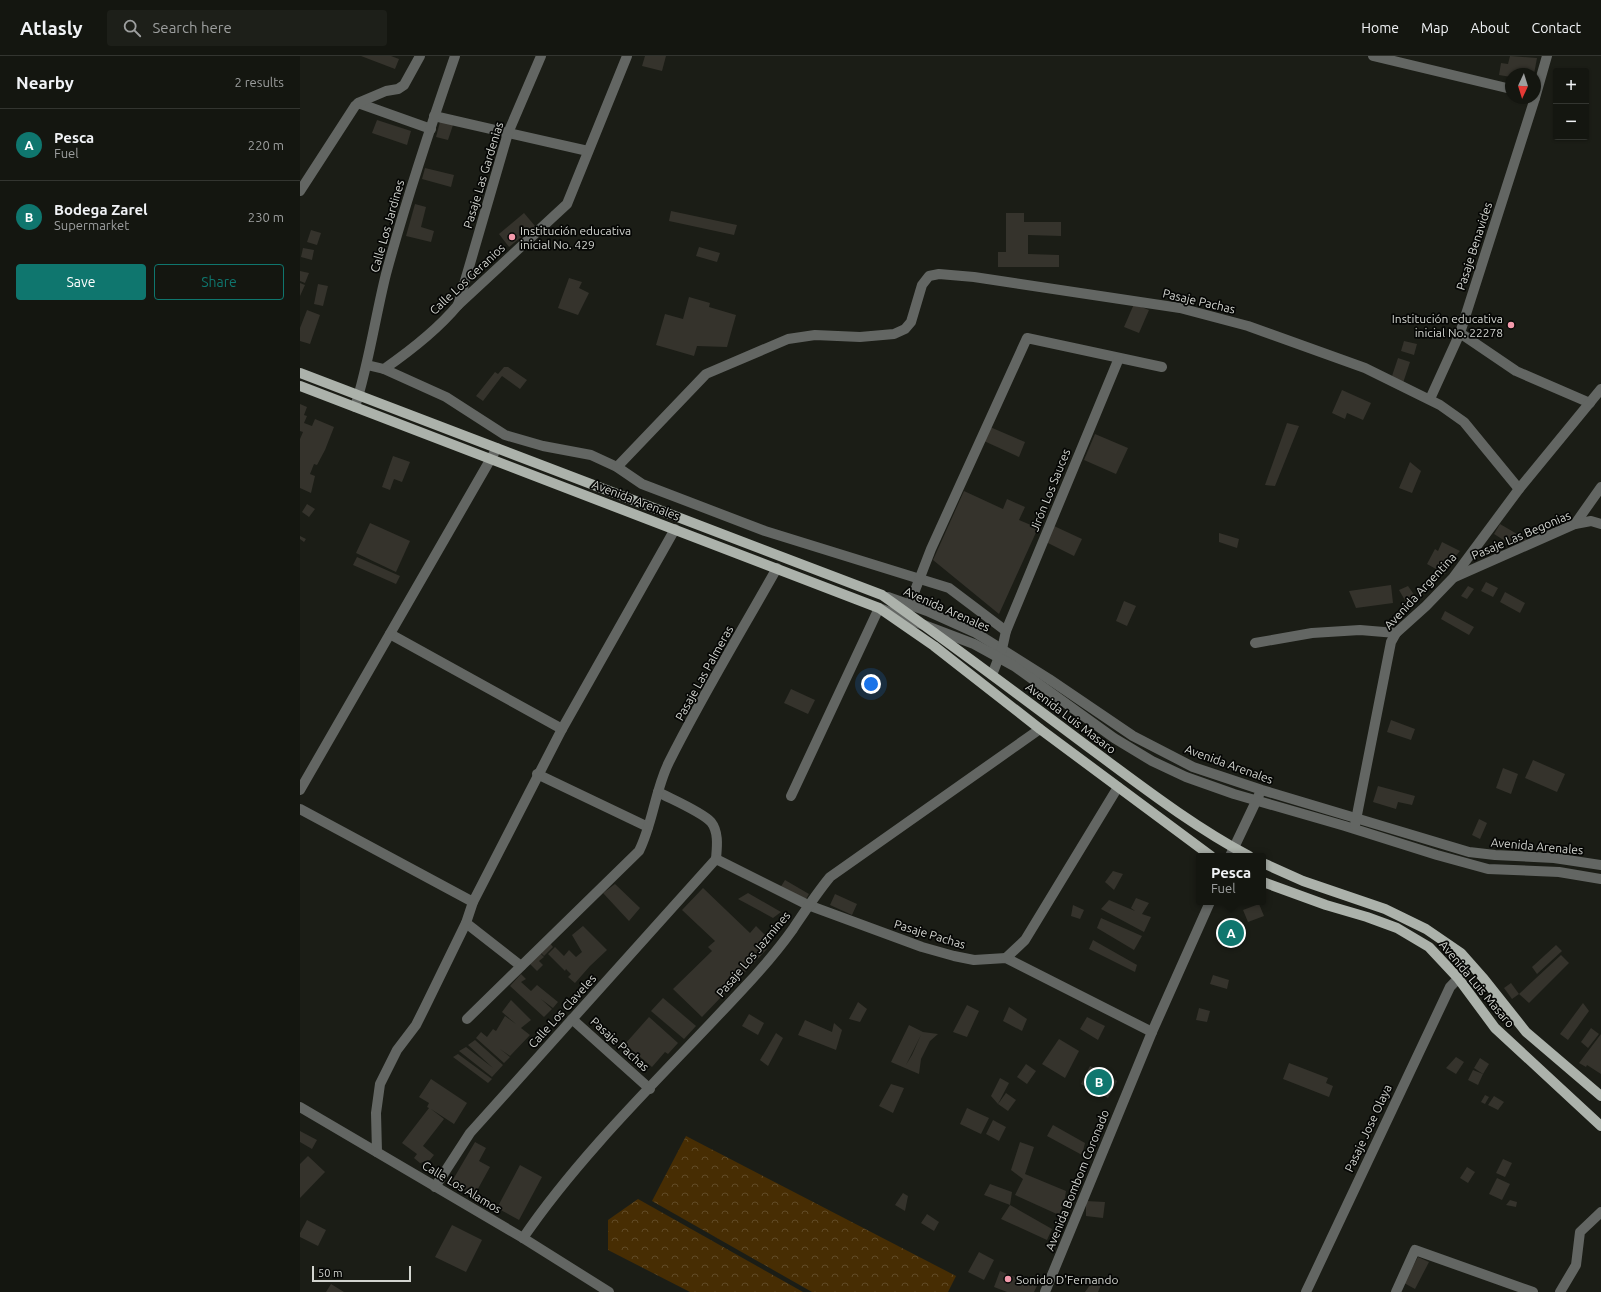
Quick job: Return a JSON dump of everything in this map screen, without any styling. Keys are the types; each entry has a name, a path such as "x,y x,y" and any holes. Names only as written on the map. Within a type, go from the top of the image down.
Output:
{"main road":[{"name":"Avenida Luis Masaro","path":"300,373 882,595 907,611 922,624 1232,852"},
{"name":"Avenida Arenales","path":"300,386 879,608 934,646 1040,729"},
{"path":"1040,729 1207,853"},
{"name":"Avenida Luis Masaro","path":"1266,864 1303,881 1385,909 1426,929 1461,953 1472,964 1526,1032 1601,1096"},
{"name":"Avenida Luis Masaro","path":"1266,883 1326,905 1367,917 1397,928 1430,947 1458,978 1495,1028 1601,1126"}],"street":[{"path":"300,191 358,103 386,91 398,89 404,85 420,56"},
{"name":"Calle Los Jardines","path":"355,407 367,365 380,297 398,230 434,116 455,56"},
{"name":"Pasaje Las Gardenias","path":"458,304 508,133 541,56"},
{"name":"Calle Los Geranios","path":"384,369 449,316 458,304 567,204 626,56"},
{"path":"1373,56 1384,57 1505,87"},
{"name":"Pasaje Benavides","path":"1541,76 1547,56"},
{"path":"358,103 431,129"},
{"name":"Pasaje Benavides","path":"1430,399 1460,333 1532,104"},
{"path":"434,116 588,151"},
{"name":"Pasaje Pachas","path":"617,467 706,374 788,339 815,335 860,337 894,334 905,329 911,322 922,284 929,276 939,274 974,277 1180,308 1248,326 1365,368 1430,399 1464,422 1519,489"},
{"path":"1460,333 1516,371 1590,403"},
{"path":"907,611 930,549 1027,338 1162,367"},
{"name":"Jirón Los Sauces","path":"1001,654 1006,631 1119,358"},
{"path":"367,365 384,369 446,397 505,435 543,446 591,455 617,467 642,484 765,531 919,577 949,588 1006,631"},
{"name":"Avenida Argentina","path":"1356,824 1388,651 1396,632 1426,606 1453,578 1519,489 1601,389"},
{"path":"300,790 497,448"},
{"path":"1575,524 1601,487"},
{"name":"Pasaje Las Begonias","path":"1453,578 1575,524 1591,521 1601,524"},
{"path":"376,1152 376,1113 380,1084 397,1050 416,1025 466,923 473,902 537,774 675,529"},
{"name":"Pasaje Las Palmeras","path":"467,1020 638,851 648,827 668,764 777,568"},
{"path":"791,796 879,608"},
{"name":"Avenida Arenales","path":"879,608 907,611 976,633 1001,654 1133,736 1193,767 1356,824 1469,852 1495,856 1554,858 1601,865"},
{"path":"922,624 1001,654 1114,738 1152,761 1186,777 1257,800 1356,824 1437,855 1488,869 1558,872 1601,879"},
{"path":"1255,643 1312,633 1360,630 1396,632"},
{"path":"390,634 562,728"},
{"path":"992,675 1001,654"},
{"name":"Pasaje Los Jazmines","path":"523,1238 537,1218 601,1142 742,990 792,930 808,905 830,877 1040,729"},
{"path":"537,774 648,827"},
{"path":"1118,787 1025,940 1006,958 1152,1032"},
{"path":"1232,852 1262,790"},
{"path":"658,792 711,822 718,843 716,859"},
{"path":"300,808 473,902"},
{"name":"Pasaje Pachas","path":"716,859 808,905 922,947 974,960 1006,958"},
{"name":"Calle Los Claveles","path":"435,1186 470,1132 716,859"},
{"name":"Avenida Bombom Coronado","path":"1045,1292 1152,1032 1209,905"},
{"path":"466,923 521,966"},
{"name":"Pasaje Jose Olaya","path":"1306,1292 1450,987 1472,964"},
{"name":"Pasaje Pachas","path":"572,1018 650,1089"},
{"name":"Calle Los Alamos","path":"302,1111 435,1186 523,1238 609,1292"},
{"path":"1560,1292 1576,1265 1580,1232 1601,1212"},
{"path":"1396,1292 1415,1250 1533,1292"}],"green space":[{"path":"686,1136 956,1276 948,1292 812,1292 652,1201"},
{"path":"638,1199 803,1292 690,1292 608,1250 608,1220"}],"building":[{"path":"361,56 391,56 399,59 395,69"},
{"path":"645,56 666,56 662,71 642,66"},
{"path":"1510,56 1537,58 1535,68 1505,68 1505,76 1499,75 1501,63 1508,64"},
{"path":"441,118 454,122 448,140 436,137"},
{"path":"377,120 411,131 407,145 372,133"},
{"path":"425,168 454,175 451,187 422,179"},
{"path":"415,204 426,207 421,227 434,231 431,242 406,236"},
{"path":"671,211 737,225 734,235 669,221"},
{"path":"524,213 535,226 509,247 499,234"},
{"path":"1006,213 1024,213 1024,222 1061,222 1061,236 1028,235 1028,254 1059,255 1059,267 998,267 998,252 1006,252"},
{"path":"311,230 321,233 317,245 307,242"},
{"path":"699,247 720,253 717,262 696,256"},
{"path":"303,248 314,250 312,260 301,257"},
{"path":"300,271 309,273 305,283 300,281"},
{"path":"569,278 582,282 579,288 589,293 578,315 558,308"},
{"path":"300,283 305,285 300,296"},
{"path":"318,284 328,286 323,306 314,304"},
{"path":"689,297 710,303 709,307 736,315 727,347 697,346 694,356 656,345 665,314 683,319"},
{"path":"1134,304 1149,310 1139,333 1124,327"},
{"path":"307,310 320,315 310,344 300,341 300,328"},
{"path":"1404,341 1417,344 1414,355 1401,351"},
{"path":"1398,358 1410,362 1403,383 1392,376"},
{"path":"504,367 508,367 527,380 520,389 502,376 483,401 476,396 495,372 498,374"},
{"path":"1342,390 1371,403 1363,420 1347,413 1345,419 1332,413"},
{"path":"300,404 307,407 304,415 307,416 304,423 312,426 315,419 334,427 325,450 317,465 314,464 310,474 315,476 311,493 300,488 300,439 303,432 300,431"},
{"path":"1287,423 1299,426 1275,486 1265,485"},
{"path":"990,427 1025,442 1019,457 984,441"},
{"path":"1095,434 1128,448 1116,474 1084,460"},
{"path":"393,456 410,462 402,482 394,479 390,490 382,487"},
{"path":"1410,462 1421,471 1412,493 1399,488"},
{"path":"964,491 1003,509 1007,499 1025,507 1019,520 1038,528 999,614 933,560"},
{"path":"307,504 315,509 309,517 302,512"},
{"path":"370,523 410,541 396,572 356,553"},
{"path":"1500,524 1529,541 1510,544 1494,534"},
{"path":"1054,526 1082,539 1074,556 1046,542"},
{"path":"1219,533 1239,539 1237,548 1219,542"},
{"path":"300,536 306,539 304,542 300,539"},
{"path":"1442,542 1460,551 1453,559 1445,574 1427,564 1435,549 1438,551"},
{"path":"357,557 400,576 396,584 353,565"},
{"path":"1486,582 1498,588 1493,597 1481,591"},
{"path":"1391,585 1393,603 1356,608 1349,591"},
{"path":"1408,586 1415,596 1406,602 1399,590"},
{"path":"1468,586 1474,589 1467,599 1461,596"},
{"path":"1505,592 1525,603 1520,613 1500,602"},
{"path":"1124,601 1136,606 1127,626 1116,621"},
{"path":"1445,611 1474,627 1469,635 1441,619"},
{"path":"791,689 815,700 808,714 784,703"},
{"path":"1391,720 1415,729 1411,740 1387,732"},
{"path":"1533,760 1565,774 1557,792 1525,778"},
{"path":"1503,768 1518,774 1511,794 1496,788"},
{"path":"1378,786 1415,796 1412,805 1398,802 1396,809 1373,802"},
{"path":"1479,819 1487,823 1480,839 1472,835"},
{"path":"1113,871 1123,874 1114,890 1105,882"},
{"path":"785,880 809,894 805,901 780,888"},
{"path":"615,884 640,908 629,921 603,893"},
{"path":"703,888 750,933 756,926 766,936 760,942 767,949 702,1017 673,989 712,951 708,947 715,941 682,910"},
{"path":"748,893 781,912 773,918 738,899"},
{"path":"835,894 857,904 852,915 830,905"},
{"path":"1136,898 1149,903 1142,914 1151,917 1144,932 1101,909 1109,900 1135,911 1131,908"},
{"path":"1073,905 1084,910 1080,919 1071,916"},
{"path":"1259,905 1264,916 1248,922 1243,910"},
{"path":"1101,918 1142,936 1134,950 1097,928"},
{"path":"1222,921 1245,929 1240,945 1217,937"},
{"path":"583,926 607,950 575,983 568,977 571,974 566,969 565,971 548,954 555,947 564,956 569,950 576,957 582,952 572,935"},
{"path":"1093,940 1137,965 1135,972 1089,949"},
{"path":"550,943 553,947 544,956 540,952"},
{"path":"1556,945 1562,951 1537,974 1532,967"},
{"path":"540,953 544,957 539,961 543,965 537,971 529,963"},
{"path":"1561,955 1569,963 1529,1003 1519,994"},
{"path":"521,974 526,979 521,982 531,991 537,985 558,1002 553,1008 541,999 552,1009 544,1017 510,986"},
{"path":"1213,975 1229,980 1227,989 1210,984"},
{"path":"1511,983 1519,994 1512,999 1504,988"},
{"path":"663,998 696,1026 684,1039 651,1011"},
{"path":"511,1000 531,1020 521,1028 530,1035 510,1056 500,1049 510,1057 504,1063 476,1038 481,1032 487,1037 493,1029 496,1031 505,1016 516,1024 502,1012"},
{"path":"858,1002 867,1009 860,1022 849,1019"},
{"path":"1583,1003 1589,1011 1568,1040 1560,1034"},
{"path":"967,1005 979,1011 967,1037 953,1032"},
{"path":"1009,1007 1027,1019 1022,1031 1003,1021"},
{"path":"1199,1008 1210,1011 1207,1022 1196,1020"},
{"path":"749,1014 764,1023 758,1035 742,1026"},
{"path":"649,1017 678,1043 668,1054 665,1052 652,1067 625,1044"},
{"path":"1087,1017 1105,1026 1098,1040 1080,1029"},
{"path":"805,1020 832,1032 834,1023 842,1030 836,1050 798,1035"},
{"path":"909,1025 923,1032 938,1034 930,1041 921,1059 919,1074 891,1062","holes":["921,1035 912,1055 906,1065"]},
{"path":"1591,1028 1599,1034 1588,1048 1581,1042"},
{"path":"776,1033 783,1038 768,1066 760,1060"},
{"path":"1601,1034 1601,1074 1587,1065 1586,1067 1579,1063"},
{"path":"1059,1039 1079,1051 1065,1078 1042,1064"},
{"path":"475,1040 503,1065 492,1077 459,1051 466,1047 493,1068 468,1045"},
{"path":"458,1054 492,1079 488,1083 453,1057"},
{"path":"1456,1057 1464,1062 1456,1074 1446,1068"},
{"path":"1480,1058 1489,1064 1483,1074 1474,1068"},
{"path":"1289,1063 1328,1078 1326,1083 1333,1086 1329,1097 1283,1079"},
{"path":"1026,1064 1036,1071 1027,1084 1017,1077"},
{"path":"1090,1066 1117,1081 1108,1098 1081,1084"},
{"path":"1473,1070 1483,1074 1478,1085 1468,1080"},
{"path":"1000,1078 1009,1083 998,1104 991,1096"},
{"path":"431,1079 467,1103 454,1124 431,1109 444,1119 423,1146 434,1155 430,1160 420,1163 414,1158 417,1154 402,1143 429,1108 427,1107 429,1103 419,1097"},
{"path":"891,1084 904,1088 893,1113 879,1106"},
{"path":"1006,1093 1016,1100 1008,1111 998,1104"},
{"path":"1485,1095 1489,1097 1485,1104 1481,1102"},
{"path":"1494,1096 1504,1102 1498,1110 1488,1105"},
{"path":"967,1108 989,1118 981,1134 960,1124"},
{"path":"993,1120 1006,1127 999,1141 986,1134"},
{"path":"1053,1125 1085,1143 1082,1155 1047,1136"},
{"path":"300,1131 317,1140 312,1149 300,1142"},
{"path":"475,1142 486,1148 479,1161 490,1167 474,1196 451,1183"},
{"path":"1020,1142 1034,1147 1025,1174 1066,1191 1064,1203 1059,1215 1015,1195 1023,1179 1011,1170"},
{"path":"308,1156 325,1172 300,1198 300,1164"},
{"path":"1503,1159 1512,1163 1505,1177 1496,1173"},
{"path":"520,1165 542,1177 519,1220 497,1208"},
{"path":"1467,1167 1475,1172 1468,1183 1460,1178"},
{"path":"1497,1178 1510,1184 1502,1200 1489,1194"},
{"path":"990,1184 1012,1192 1010,1205 984,1195"},
{"path":"903,1193 908,1196 905,1211 895,1205"},
{"path":"1510,1200 1517,1202 1516,1207 1506,1205"},
{"path":"1086,1201 1105,1202 1103,1218 1086,1216"},
{"path":"1010,1205 1052,1229 1047,1240 1001,1219"},
{"path":"927,1214 939,1222 934,1231 921,1223"},
{"path":"307,1220 326,1230 318,1246 300,1237 300,1233"},
{"path":"452,1225 482,1240 466,1272 435,1257"},
{"path":"979,1252 994,1260 984,1280 968,1272"},
{"path":"1418,1257 1429,1262 1415,1289 1404,1283"},
{"name":"Sonido D'Fernando","path":"1000,1271 1037,1286 1034,1292 1007,1292 994,1287"},
{"path":"1093,1281 1101,1285 1098,1292 1085,1292"},
{"path":"331,1284 344,1292 326,1292"}],"place":[{"name":"Institución educativa inicial No. 429","path":"512,237"},
{"name":"Institución educativa inicial No. 22278","path":"1511,325"},
{"name":"Pesca","path":"1231,933"},
{"name":"Bodega Zarel","path":"1099,1082"},
{"name":"Sonido D'Fernando","path":"1008,1279"}]}
